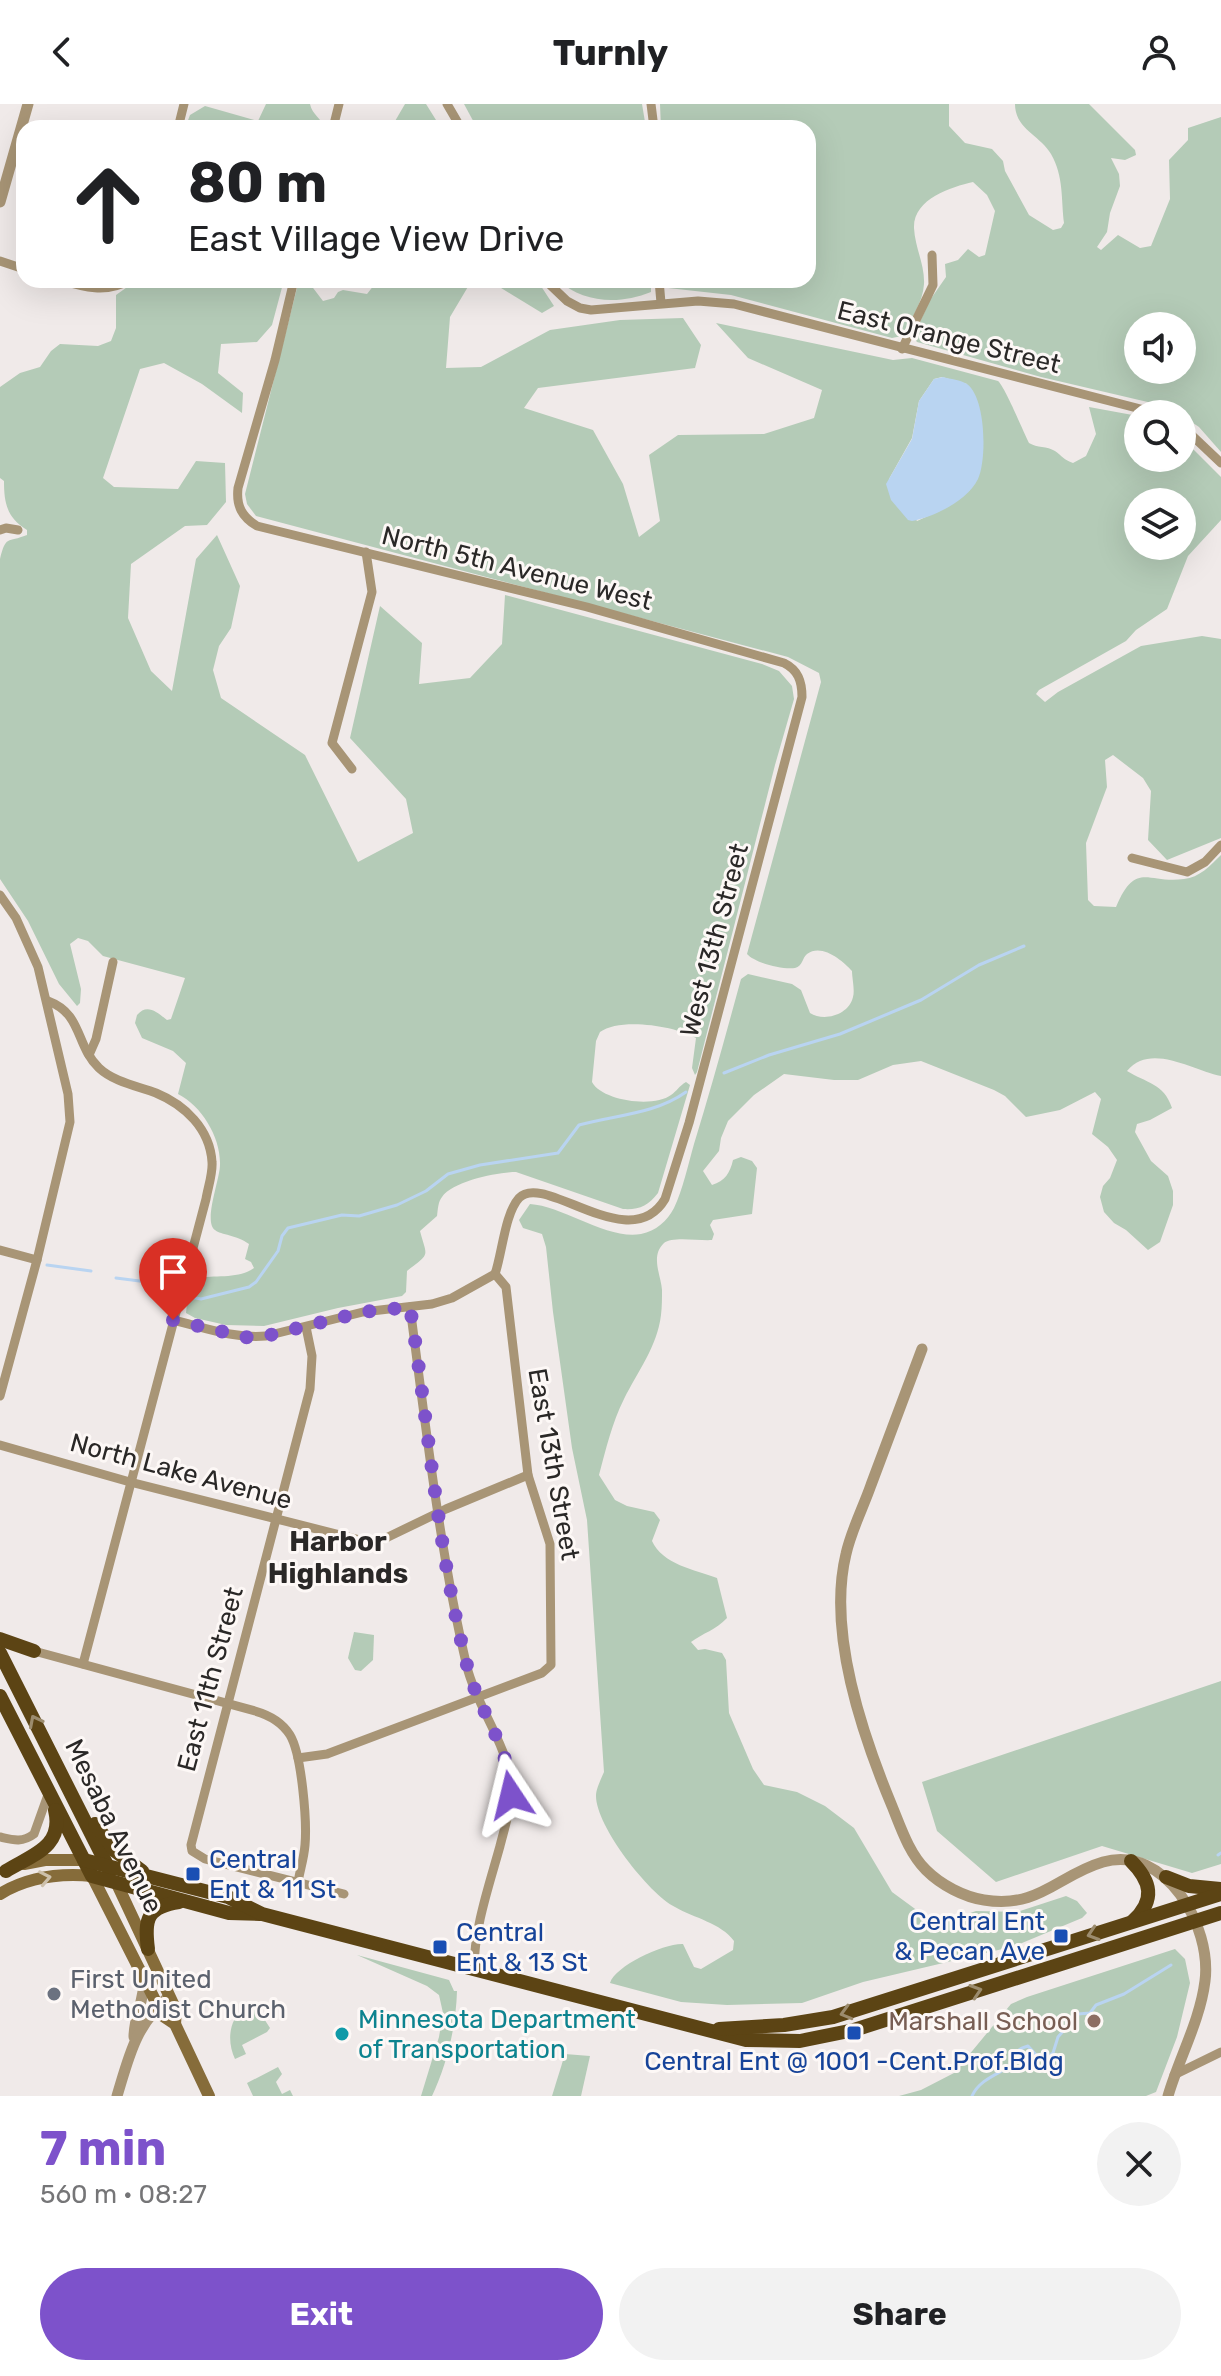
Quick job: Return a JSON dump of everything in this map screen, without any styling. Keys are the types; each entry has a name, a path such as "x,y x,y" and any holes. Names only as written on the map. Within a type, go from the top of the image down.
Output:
{"highway":[{"path":"0,1639 34,1651"},
{"name":"Mesaba Avenue","path":"0,1653 117,1884"},
{"name":"Mesaba Avenue","path":"0,1696 92,1876"},
{"path":"64,1779 115,1851 153,1877"},
{"path":"3,1872 54,1839 58,1822 51,1795"},
{"path":"84,1860 228,1897 262,1914 654,2018 761,2042 823,2037 854,2030 1221,1913"},
{"path":"1131,1861 1146,1878 1149,1894 1145,1907 1131,1922"},
{"path":"92,1876 240,1915 262,1914"},
{"path":"1166,1877 1189,1886 1221,1891"},
{"path":"711,2029 784,2025 833,2017 1186,1905 1221,1891"},
{"path":"148,1949 146,1928 149,1915 160,1907 182,1901"}],"main road":[{"path":"3,1872 45,1860 84,1860"},
{"path":"0,1894 42,1878 92,1876"},
{"name":"Mesaba Avenue","path":"92,1876 163,2016 175,2024"},
{"name":"Mesaba Avenue","path":"117,1884 176,2010 175,2024 209,2096"}],"street":[{"path":"0,202 16,146"},
{"path":"902,349 933,285 932,255"},
{"name":"North 5th Avenue West","path":"292,288 238,488 240,510 257,526 587,607 784,663 795,671 801,681"},
{"name":"East Orange Street","path":"552,288 580,308 601,310 698,301 734,304 1124,405"},
{"path":"660,288 661,303"},
{"path":"1196,439 1221,463"},
{"path":"0,530 18,530"},
{"path":"352,769 332,743 372,592 366,552"},
{"name":"West 13th Street","path":"495,1274 512,1207 522,1195 544,1195 625,1220 646,1218 659,1209 669,1189 689,1123 802,697 801,681"},
{"path":"1132,858 1187,872 1205,862 1221,845"},
{"path":"0,895 31,947 48,1001 68,1094 70,1122 0,1396"},
{"path":"89,1055 96,1039 113,962"},
{"path":"48,1001 68,1011 89,1055 99,1068 183,1107 206,1138 212,1163 206,1199 83,1664"},
{"path":"0,1250 37,1260"},
{"path":"173,1320 250,1338 363,1312 452,1298 495,1274"},
{"name":"East 13th Street","path":"478,1698 542,1673 551,1665 550,1544 528,1475 506,1287 495,1274"},
{"path":"410,1307 436,1514 468,1669 506,1762 511,1795 475,1941 474,1970"},
{"name":"East 11th Street","path":"298,1882 205,1859 192,1851 191,1840 310,1389 312,1356 306,1327"},
{"path":"922,1349 846,1553 841,1590 846,1661 859,1718 907,1843 925,1870 944,1885 969,1896 999,1901 1027,1898 1113,1860 1131,1861 1155,1869 1166,1877 1194,1922 1204,1952 1206,1977 1200,2008 1168,2096"},
{"name":"North Lake Avenue","path":"0,1445 130,1482 368,1542 386,1538 528,1475"},
{"path":"34,1651 269,1716 290,1735 298,1758 306,1832 298,1882 344,1894"},
{"path":"298,1758 327,1754 478,1698"},
{"path":"0,1837 16,1841 34,1834 51,1795"},
{"path":"457,1966 475,1941"},
{"path":"117,2096 143,2002 144,1979"},
{"path":"134,2038 169,1996"},
{"path":"1174,2075 1221,2052"}],"green space":[{"path":"266,104 310,104 320,120 258,120"},
{"path":"405,104 426,104 436,120 396,120"},
{"path":"464,104 642,104 645,120 473,120"},
{"path":"660,104 949,104 949,126 965,143 992,149 1003,161 1005,171 1029,215 1053,230 1061,228 1064,223 1058,171 1046,147 1019,120 1015,104 1089,104 1135,150 1136,155 1125,160 1111,158 1119,174 1120,186 1107,232 1097,247 1101,250 1118,235 1140,248 1151,246 1170,199 1169,160 1188,140 1188,128 1221,117 1221,452 1196,425 1196,400 1139,400 1041,377 917,342 915,333 930,300 946,277 945,264 958,260 968,249 979,257 985,255 995,211 987,195 973,182 935,196 926,202 915,218 923,291 902,336 892,338 731,295 668,288 816,288 816,120 661,120"},
{"path":"205,106 254,120 188,120 190,115"},
{"path":"126,288 282,288 272,325 257,342 221,344 218,373 243,393 242,413 202,384 164,363 140,369 103,478 114,487 178,489 196,461 225,463 226,502 207,525 185,526 131,564 128,618 151,671 172,691 196,559 217,535 240,586 231,628 219,646 213,670 221,698 305,755 358,862 413,833 406,799 350,738 380,606 422,643 419,684 470,678 502,644 505,595 762,664 779,671 792,686 794,699 697,1072 695,1075 692,1068 696,1038 675,1030 648,1025 621,1025 600,1032 596,1041 592,1082 606,1094 641,1102 653,1101 671,1095 686,1082 690,1085 658,1193 643,1206 623,1209 516,1172 488,1176 456,1186 442,1197 437,1216 420,1231 425,1254 407,1271 406,1292 402,1296 264,1326 226,1325 186,1313 188,1294 197,1278 234,1275 254,1268 245,1259 249,1244 218,1232 212,1225 211,1210 220,1165 219,1155 213,1134 202,1115 178,1094 186,1063 173,1051 142,1038 135,1023 137,1015 144,1010 152,1010 167,1020 171,1019 185,978 103,956 88,941 78,938 70,944 81,989 77,1006 59,984 28,921 0,879 0,559 6,543 27,535 27,530 11,515 6,503 4,481 0,478 0,387 20,373 40,367 60,344 98,346 111,341 116,328 116,295"},
{"path":"297,288 313,288 323,301 334,298 343,290 367,294 372,288 467,288 450,317 446,368 481,367 550,330 620,320 683,318 701,345 695,368 538,388 524,408 593,430 623,484 639,537 660,521 649,455 678,435 764,434 814,418 822,390 748,358 716,323 893,360 912,358 998,381 1029,443 1052,449 1073,463 1086,456 1096,434 1089,407 1124,413 1124,472 1196,472 1196,452 1221,477 1221,520 1196,547 1196,488 1124,488 1124,560 1186,560 1167,609 1136,630 1126,641 1036,694 1045,702 1141,646 1202,636 1221,639 1221,838 1167,860 1148,840 1151,791 1143,778 1113,755 1105,760 1107,787 1086,843 1088,900 1094,906 1116,907 1123,893 1137,879 1171,880 1195,876 1221,855 1221,1076 1160,1059 1137,1063 1127,1071 1159,1088 1172,1108 1137,1124 1135,1132 1151,1161 1168,1176 1173,1191 1173,1205 1160,1242 1148,1250 1104,1212 1100,1197 1117,1160 1108,1147 1092,1134 1101,1099 1095,1092 1060,1110 1026,1117 1005,1096 994,1090 921,1061 893,1065 858,1080 784,1074 754,1095 728,1121 719,1151 703,1171 712,1185 726,1176 733,1160 741,1157 752,1161 757,1168 752,1214 713,1220 710,1225 714,1234 712,1240 673,1240 660,1248 657,1260 662,1290 659,1327 616,1417 599,1475 615,1500 654,1512 660,1520 652,1541 663,1555 680,1565 717,1578 727,1618 691,1642 698,1650 722,1653 726,1660 729,1713 753,1769 764,1785 797,1792 825,1806 854,1828 892,1892 922,1914 953,1919 976,1911 1017,1912 1066,1896 1077,1901 1087,1913 1082,1918 1015,1946 863,1982 802,2003 727,2005 681,2002 610,1983 630,1963 664,1947 683,1944 694,1967 701,1969 733,1950 734,1941 715,1925 664,1900 626,1858 598,1809 596,1793 604,1772 587,1520 572,1448 546,1247 542,1234 523,1228 519,1220 530,1204 628,1235 646,1233 656,1228 671,1213 680,1193 741,979 748,974 792,984 801,990 810,1013 816,1016 835,1015 851,1003 854,991 852,971 832,955 813,951 805,956 798,967 790,968 763,963 747,954 821,682 819,673 788,657 256,516 247,504 245,494","holes":["942,377 967,384 970,490 943,509 917,521 889,479 912,438 919,401 934,379"]},
{"path":"501,288 542,288 554,306 542,313"},
{"path":"568,288 651,288 651,292 639,296 614,300"},
{"path":"354,1632 374,1635 373,1660 361,1671 355,1670 348,1658"},
{"path":"1221,1681 1221,1864 1192,1873 1102,1846 996,1882 937,1831 922,1782"},
{"name":"Marshall School","path":"1175,1949 1185,1959 1190,1983 1177,2037 1156,2092 1146,2096 899,2096 921,2090 954,2073 1011,2004"},
{"path":"357,1955 449,1980 454,1991 457,1991 450,2045 432,2096 421,2096 439,2037 443,2013 439,1995 427,1986"},
{"path":"245,2009 259,2011 270,2028 242,2045 246,2054 235,2059 231,2046 232,2025"},
{"path":"565,2054 590,2056 581,2096 552,2096"},
{"path":"278,2067 282,2074 276,2082 282,2094 290,2090 293,2096 253,2096 247,2083"}],"water":[{"path":"943,377 967,384 978,402 983,429 981,470 973,487 958,501 940,512 912,521 891,500 886,484 912,439 919,401 934,379"}],"waterway":[{"path":"724,1073 769,1055 840,1034 921,1000 979,965 1024,946"},
{"path":"190,1297 201,1299 249,1287 278,1251 288,1228 342,1215 359,1216 397,1205 426,1191 448,1174 480,1165 558,1153 579,1125 661,1105 686,1092"},
{"path":"47,1265 91,1271"},
{"path":"116,1278 163,1284"},
{"path":"972,2096 984,2082 1012,2065 1019,2050 1028,2046 1044,2059 1053,2053 1058,2037 1078,2014 1090,2013 1096,2005 1124,1994 1171,1965"}],"place":[{"name":"Central Ent & 11 St","path":"193,1874"},
{"name":"Central Ent & Pecan Ave","path":"1061,1936"},
{"name":"Central Ent & 13 St","path":"440,1947"},
{"name":"First United Methodist Church","path":"54,1994"},
{"name":"Marshall School","path":"1094,2021"},
{"name":"Central Ent @ 1001 -Cent.Prof.Bldg","path":"854,2033"},
{"name":"Minnesota Department of Transportation","path":"342,2034"}],"district":[{"name":"Harbor Highlands","path":"338,1557"}],"route":[{"path":"173,1320 250,1338 363,1312 410,1307 436,1514 468,1669 506,1762 511,1795"}]}
